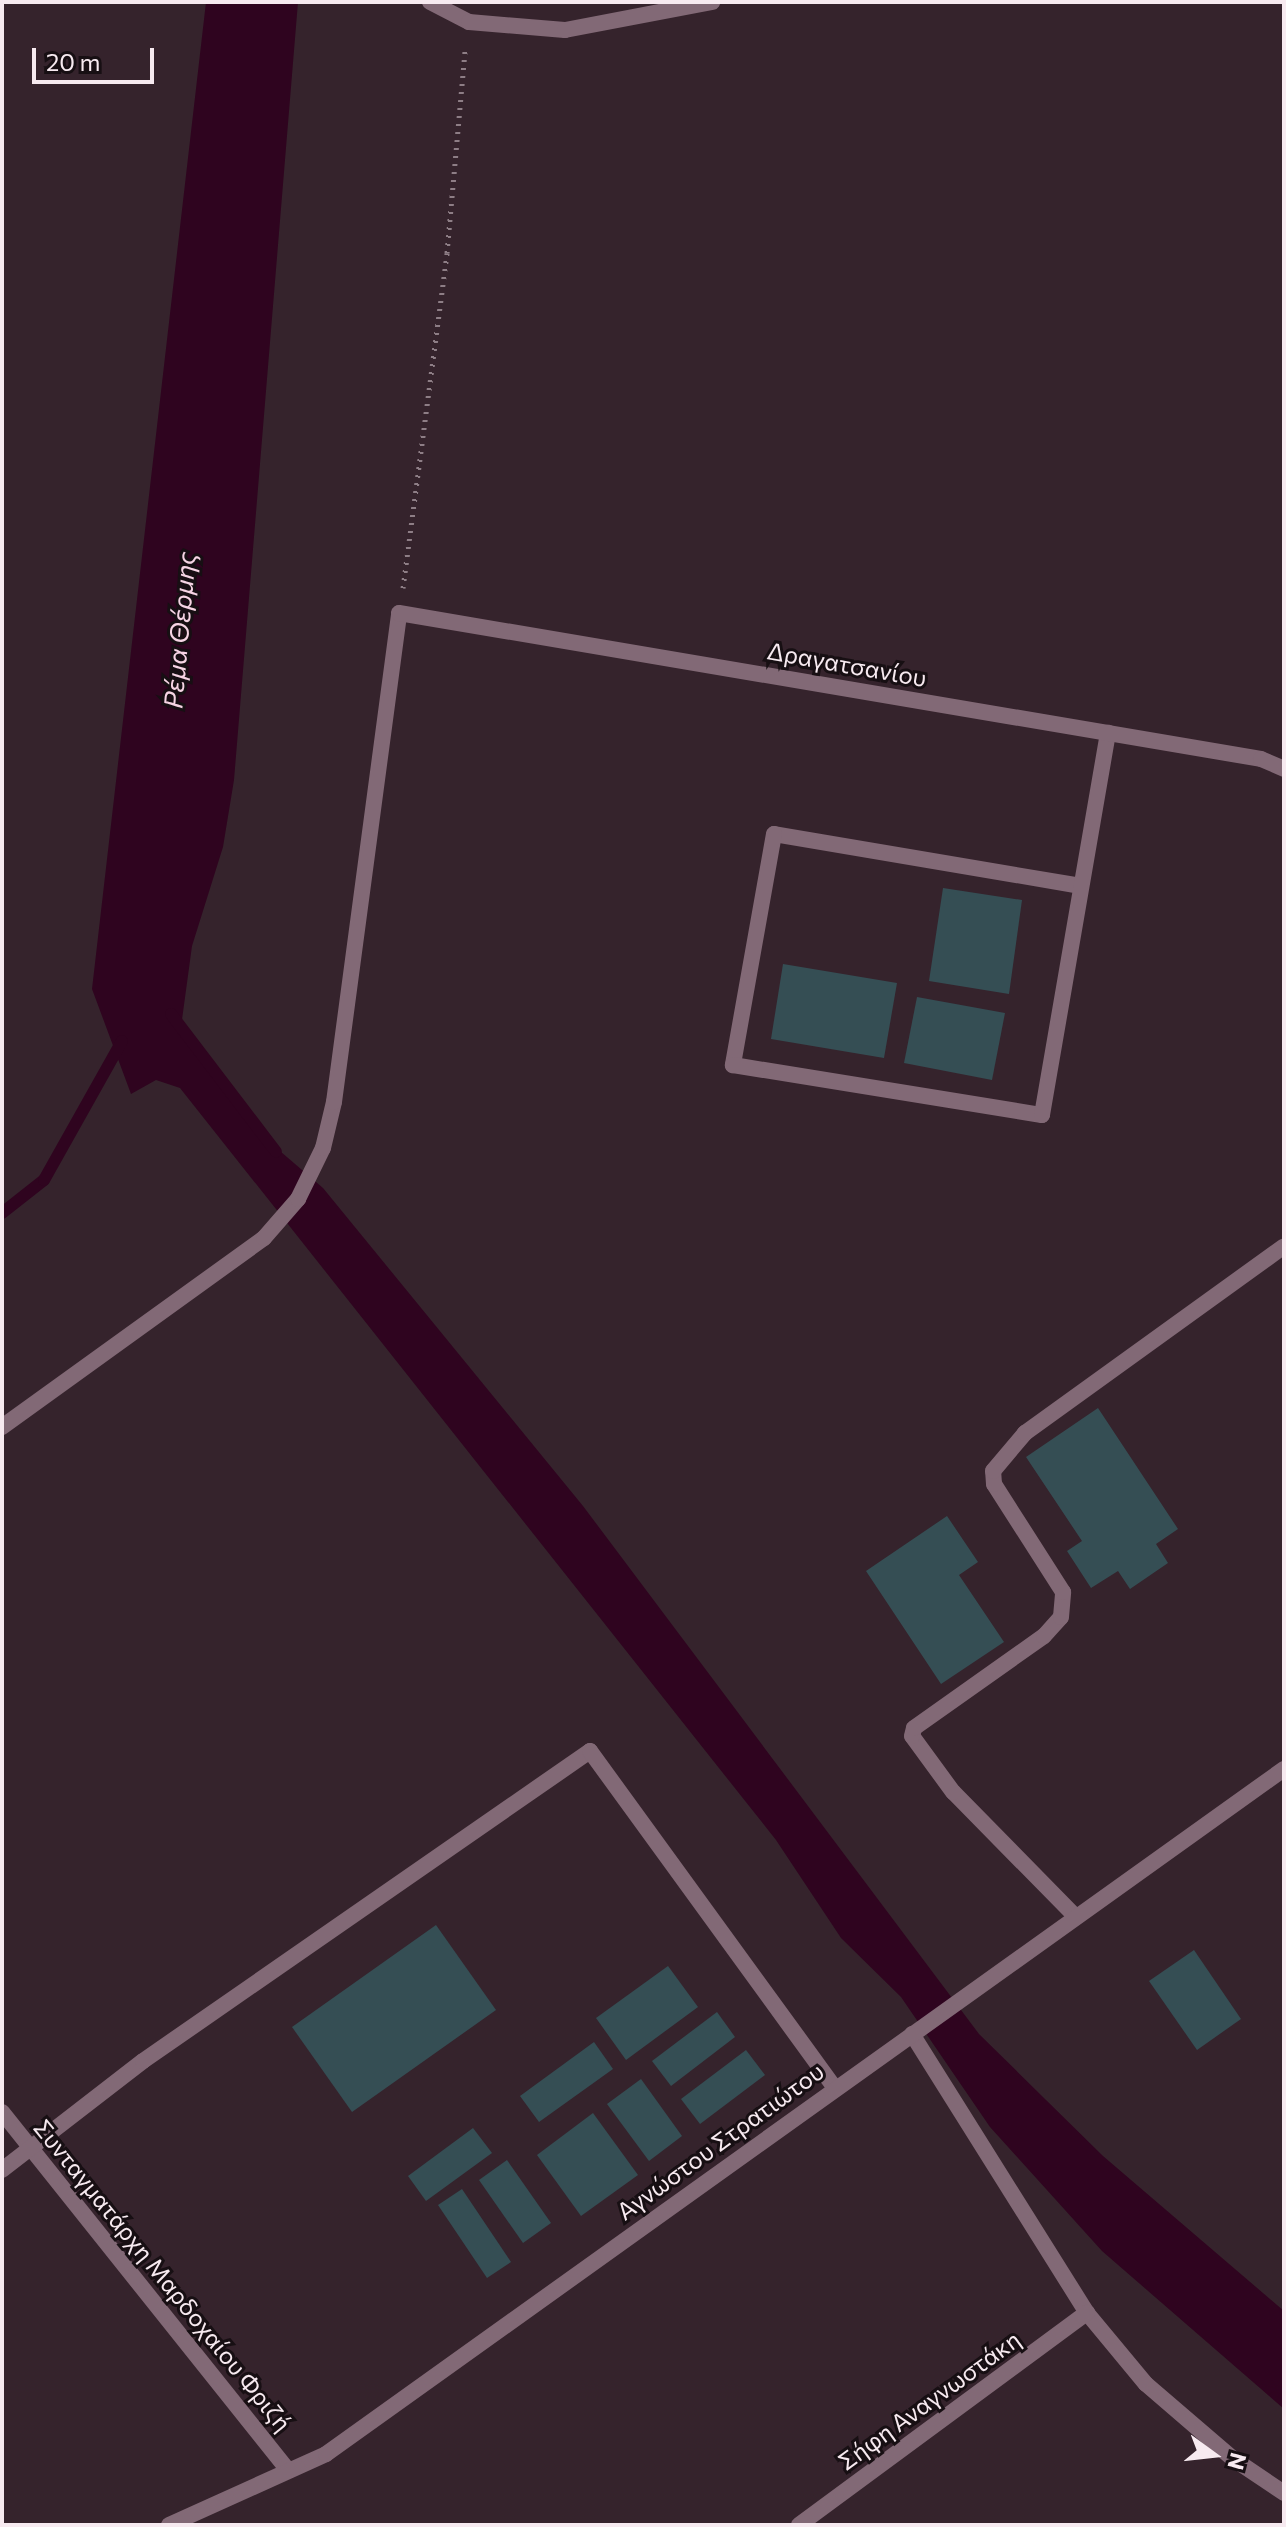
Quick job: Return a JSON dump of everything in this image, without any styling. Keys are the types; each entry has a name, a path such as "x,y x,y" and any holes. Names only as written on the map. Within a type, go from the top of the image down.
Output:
{"street":[{"path":"430,2 469,22 565,30 712,2"},
{"path":"2,1427 264,1238 298,1199 323,1148 399,613"},
{"name":"Δραγατσανίου","path":"399,613 1261,759 1284,769"},
{"path":"1081,886 774,834 733,1065 1042,1115 1108,733"},
{"path":"1076,1917 953,1792 912,1736 1061,1617 1063,1592 994,1484 993,1471 1025,1433 1284,1246"},
{"path":"2,2170 143,2061 590,1751 835,2088"},
{"name":"Αγνώστου Στρατιώτου","path":"169,2525 286,2468 326,2454 1284,1769"},
{"path":"912,2034 1087,2313 1146,2384 1232,2458 1284,2493"},
{"name":"Συνταγματάρχη Μαρδοχαίου Φριζή","path":"2,2112 286,2468"},
{"name":"Σήφη Αναγνωστάκη","path":"799,2525 1087,2313"}],"path":[{"path":"399,613 447,253 469,22"}],"water":[{"path":"206,2 298,2 234,780 223,847 192,946 181,1027 253,1128 323,1188 583,1506 979,2034 1103,2156 1284,2311 1284,2409 1102,2251 990,2127 901,1997 841,1938 776,1840 180,1088 156,1080 131,1094 92,989"}],"building":[{"path":"943,888 1022,900 1009,994 929,981"},
{"path":"783,964 897,983 884,1058 771,1039"},
{"path":"917,997 1005,1013 992,1080 904,1063"},
{"path":"1098,1408 1178,1529 1156,1544 1168,1563 1130,1589 1118,1571 1091,1588 1067,1551 1082,1541 1026,1457"},
{"path":"947,1516 978,1562 959,1575 1004,1642 941,1684 866,1571"},
{"path":"436,1925 496,2010 352,2112 292,2027"},
{"path":"1194,1950 1241,2019 1197,2050 1149,1981"},
{"path":"668,1966 698,2007 626,2060 596,2018"},
{"path":"717,2012 735,2037 671,2086 652,2061"},
{"path":"594,2042 613,2069 539,2122 520,2096"},
{"path":"746,2050 765,2075 700,2124 681,2099"},
{"path":"641,2079 682,2136 649,2161 607,2104"},
{"path":"593,2113 638,2175 581,2216 537,2155"},
{"path":"473,2128 492,2153 426,2201 408,2176"},
{"path":"507,2160 551,2223 523,2243 479,2180"},
{"path":"462,2189 511,2262 487,2278 438,2205"}],"waterway":[{"path":"171,1014 276,1152"},
{"name":"Ρέμα Θέρμης","path":"2,1213 44,1180 122,1041"}]}
